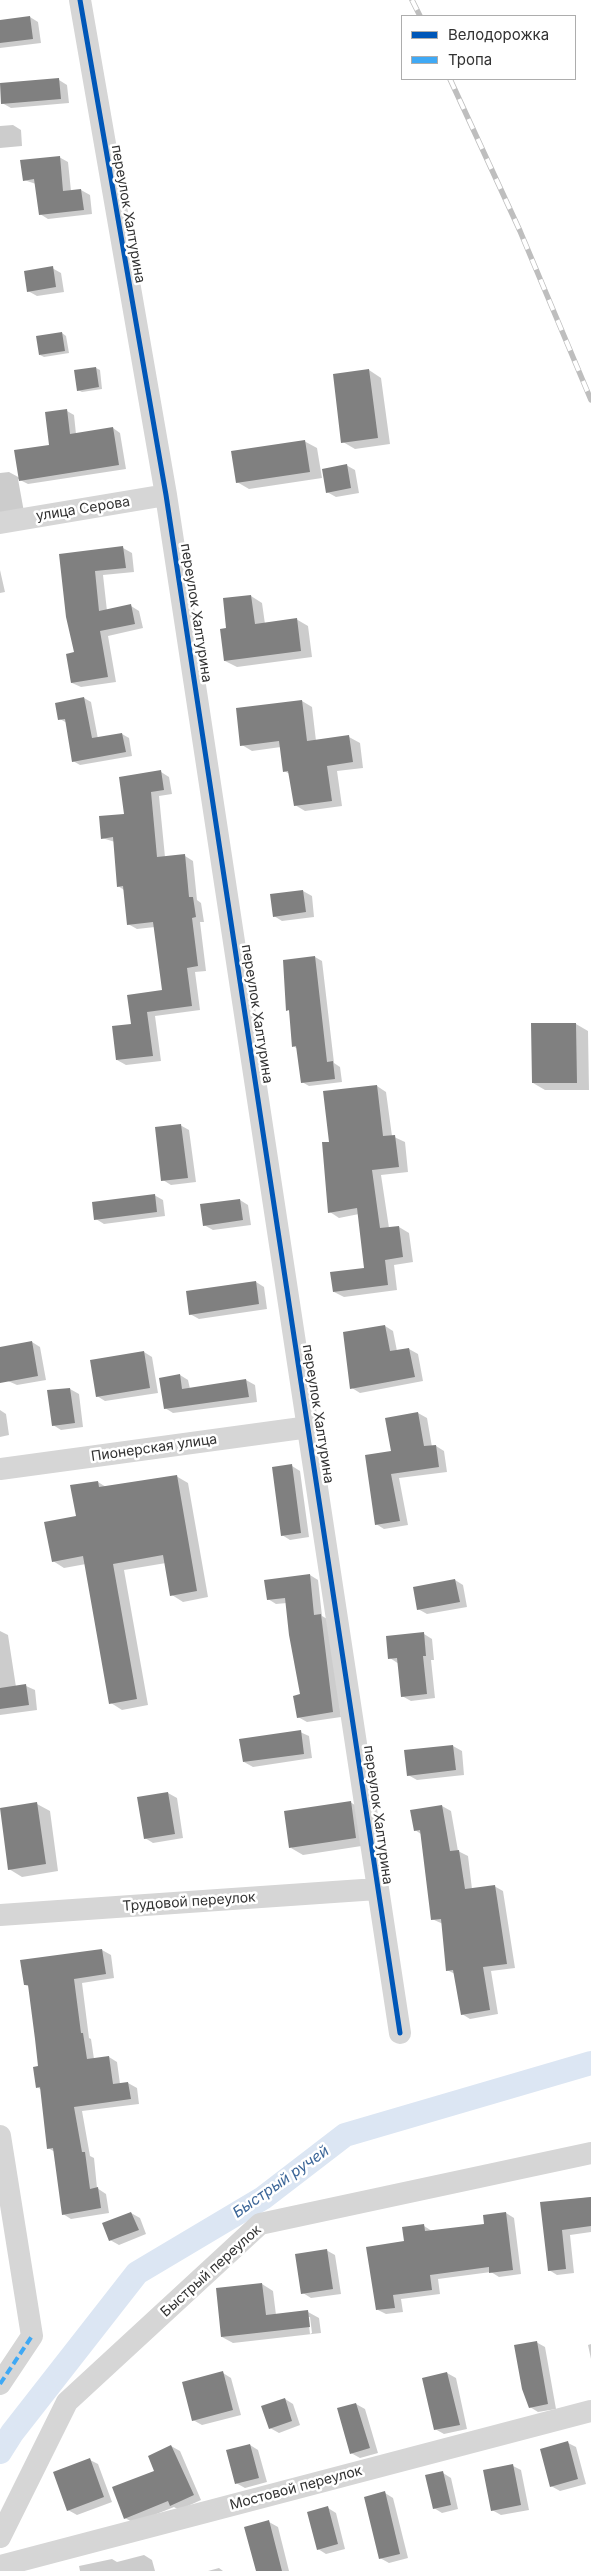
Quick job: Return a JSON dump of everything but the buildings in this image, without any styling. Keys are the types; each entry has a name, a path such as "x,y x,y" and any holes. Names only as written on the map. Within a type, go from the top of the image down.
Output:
{"street":[{"name":"переулок Халтурина","path":"80,0 166,495 400,2033"},
{"name":"улица Серова","path":"0,523 166,495"},
{"name":"Пионерская улица","path":"0,1469 308,1427"},
{"name":"Трудовой переулок","path":"0,1915 377,1889"},
{"path":"0,2136 32,2336 0,2384"},
{"name":"Быстрый переулок","path":"0,2537 67,2402 260,2224 591,2153"},
{"name":"Мостовой переулок","path":"0,2566 591,2410"}],"waterway":[{"name":"Быстрый ручей","path":"0,2452 12,2433 137,2273 263,2198 345,2135 591,2063"}],"railway":[{"path":"412,0 420,15"},
{"path":"450,80 520,231 591,400"}],"marked path":[{"path":"0,2384 32,2336"}],"cycle path":[{"path":"80,0 166,495 400,2033"}]}
